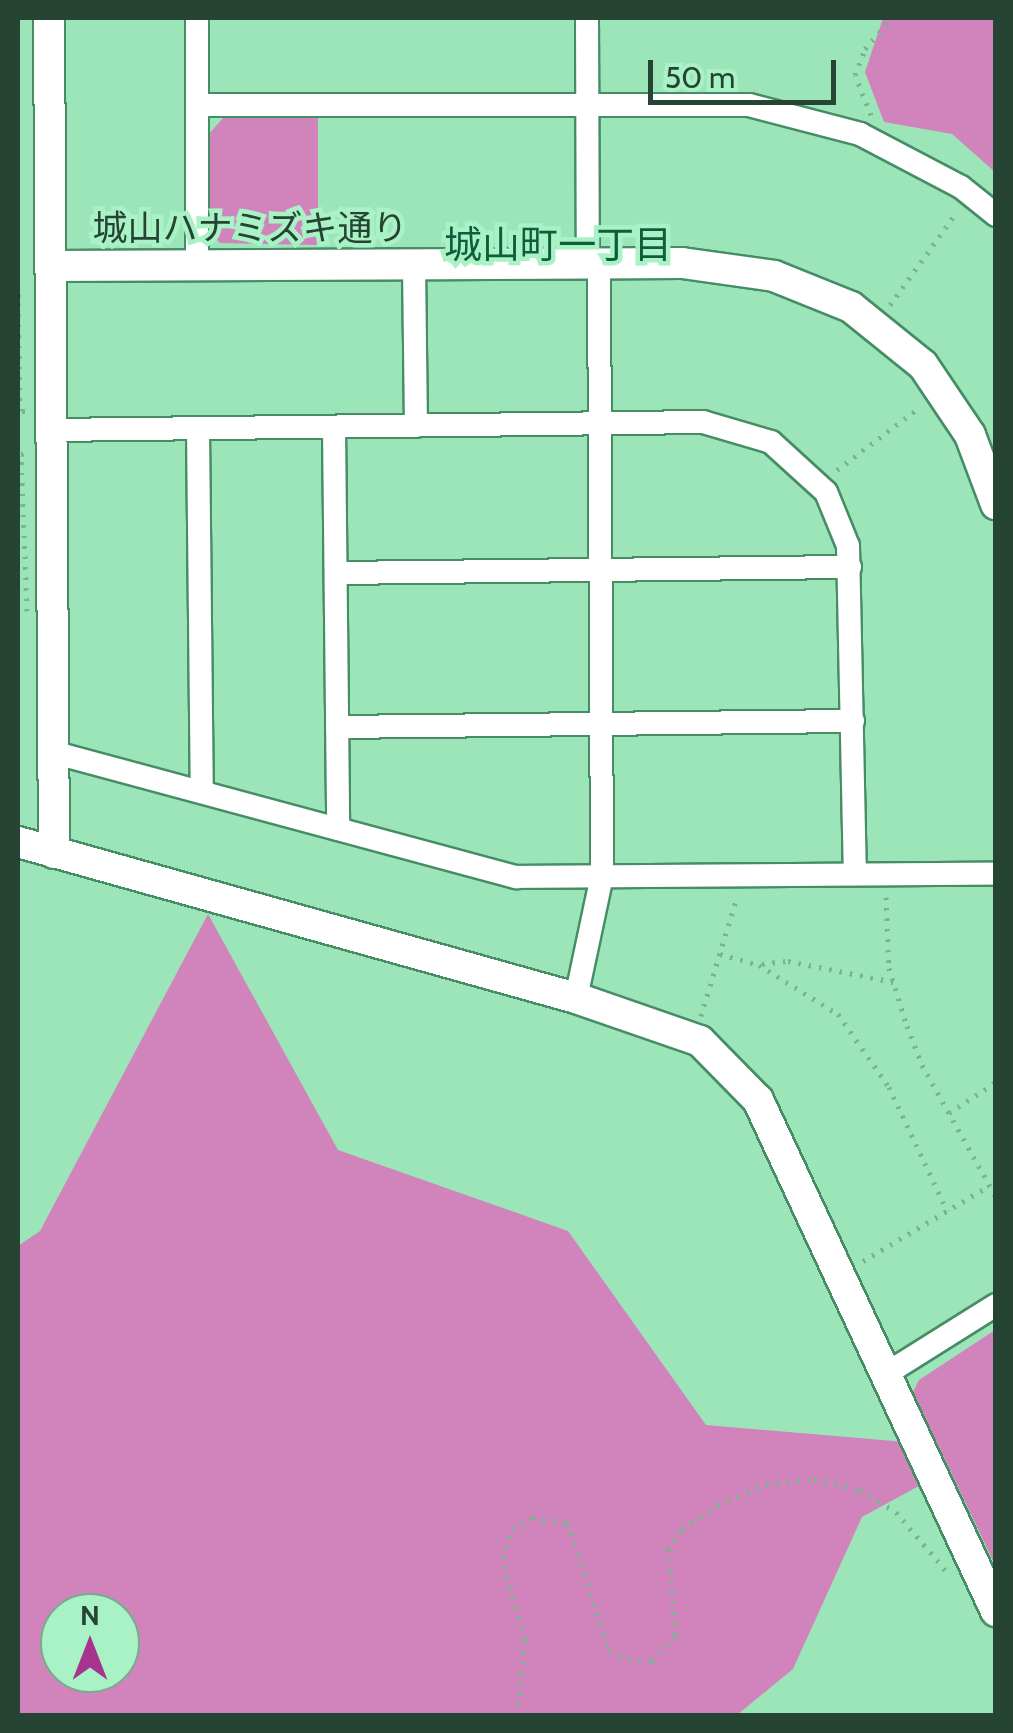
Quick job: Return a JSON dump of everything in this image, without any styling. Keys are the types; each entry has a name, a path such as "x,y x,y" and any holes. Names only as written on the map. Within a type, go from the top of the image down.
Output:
{"street":[{"path":"49,18 42,278 54,852"},
{"path":"197,266 198,18"},
{"path":"576,998 602,876 599,424 587,18"},
{"path":"198,105 749,105 876,142 970,194 996,215"},
{"path":"414,264 416,426"},
{"name":"城山ハナミズキ通り","path":"42,278 197,266 731,265 816,290 876,325 942,390 970,435 996,504"},
{"path":"43,420 198,429 599,424 732,427 788,452 819,484 844,528 850,567 855,874"},
{"path":"334,427 338,829"},
{"path":"198,429 202,792"},
{"path":"336,572 850,567"},
{"path":"338,726 853,721"},
{"path":"52,752 516,877 996,874"},
{"path":"18,842 576,998 694,1039 731,1067 758,1100 889,1372 996,1612"},
{"path":"889,1372 996,1305"}],"path":[{"path":"876,142 876,124 855,76 865,49 892,18"},
{"path":"876,325 970,194"},
{"path":"42,278 18,296 18,312 20,410 43,420"},
{"path":"819,484 942,390"},
{"path":"885,874 894,982 922,1065 996,1196"},
{"path":"694,1039 744,875"},
{"path":"720,954 759,965 838,1014 889,1088 948,1211"},
{"path":"759,965 788,962 894,982"},
{"path":"949,1113 996,1082"},
{"path":"842,1274 989,1186"},
{"path":"517,1716 525,1639 502,1558 512,1528 532,1518 568,1523 609,1651 628,1660 652,1661 676,1636 668,1550 682,1529 766,1484 814,1479 860,1490 896,1512 950,1574 978,1572"}],"shaded area":[{"path":"883,18 995,18 995,172 952,134 884,122 865,72"},
{"path":"318,117 318,245 220,243 209,230 208,135 223,118"},
{"path":"208,914 338,1150 568,1231 706,1425 929,1444 937,1476 862,1517 793,1669 737,1715 18,1715 18,1246 40,1231"},
{"path":"995,1330 995,1565 913,1392 919,1380"}],"district":[{"name":"城山町一丁目","path":"558,245"}]}
